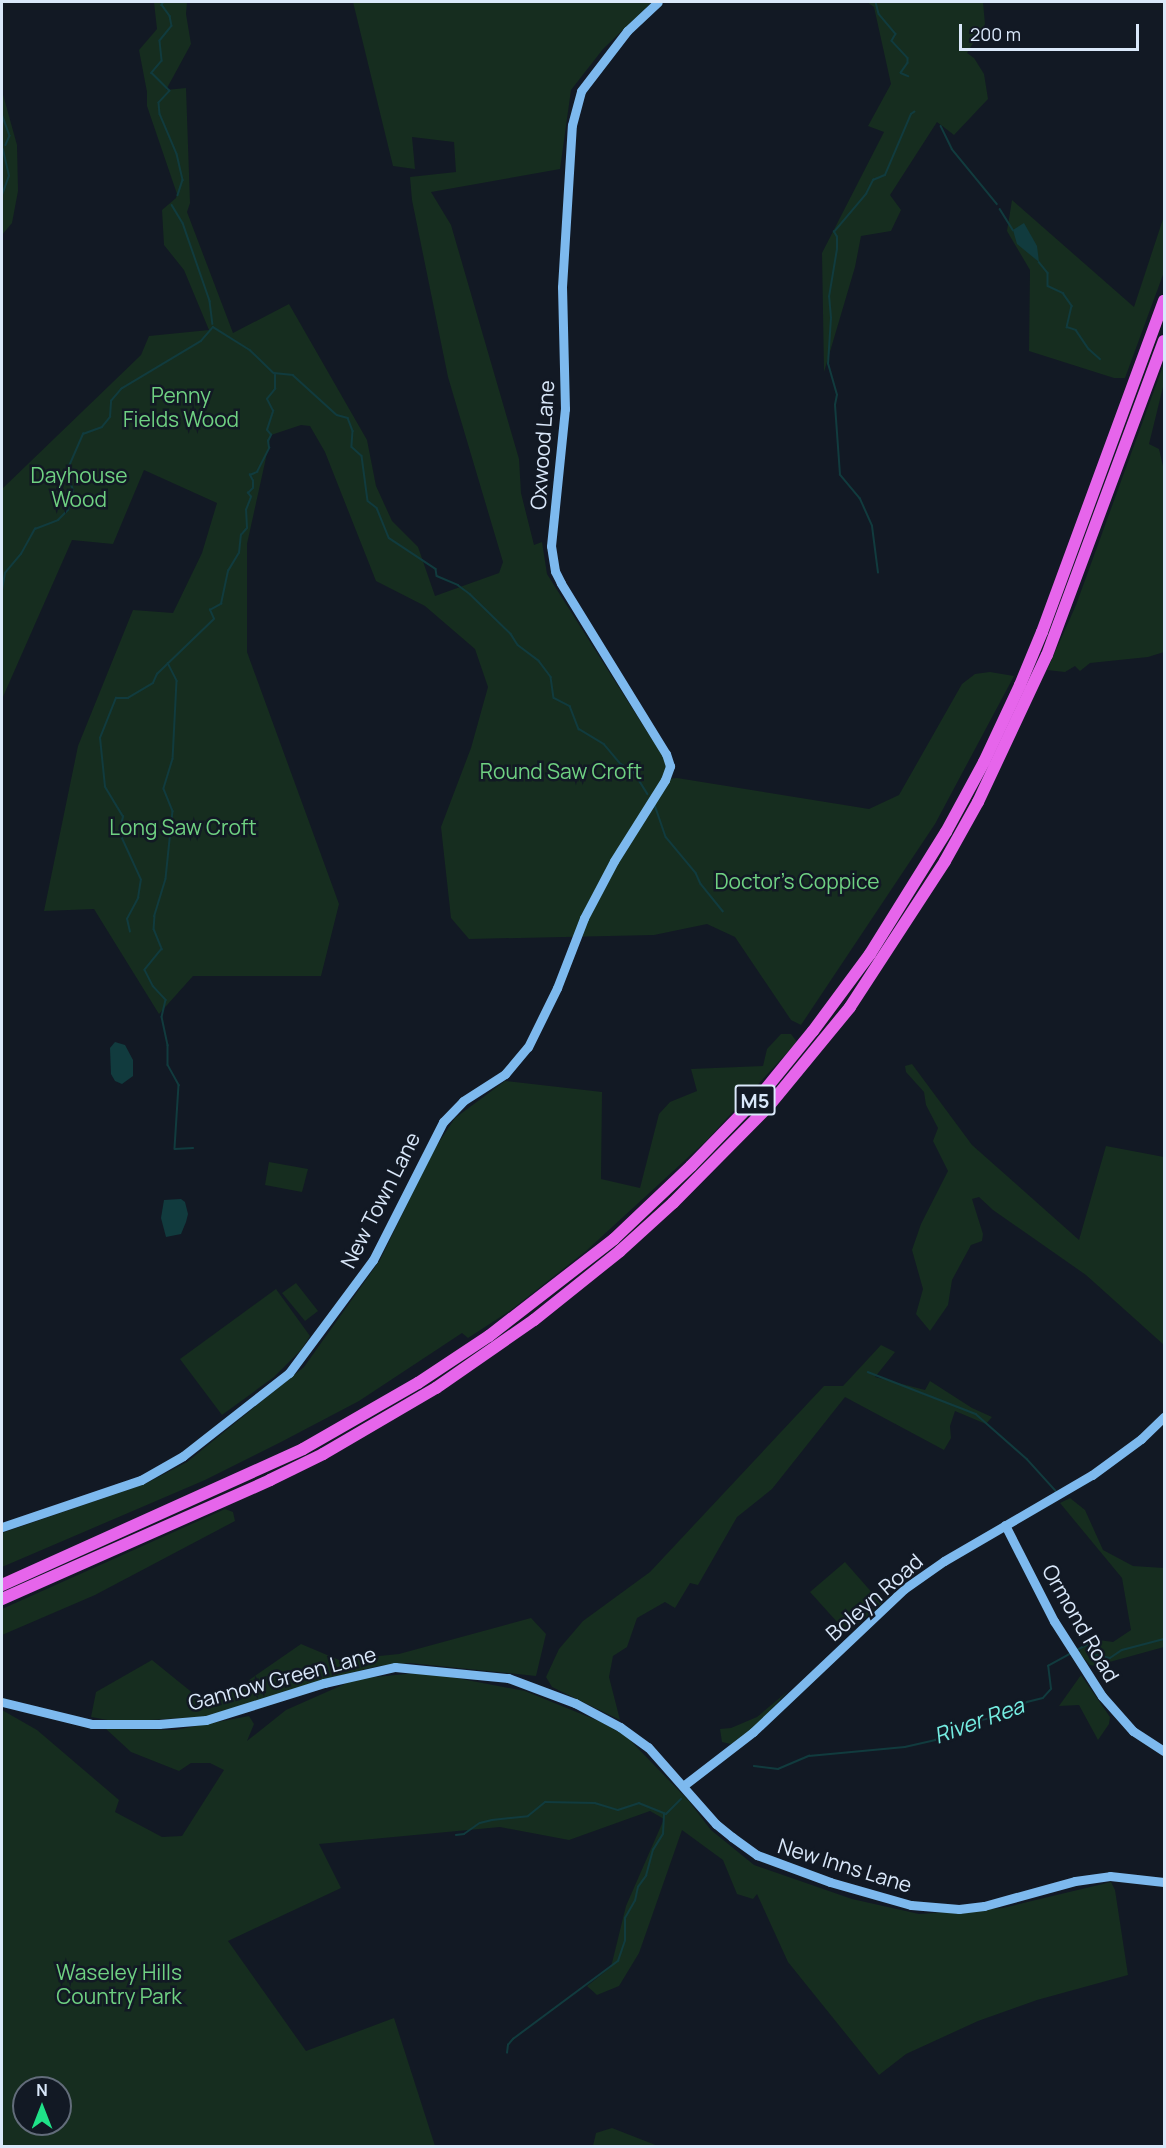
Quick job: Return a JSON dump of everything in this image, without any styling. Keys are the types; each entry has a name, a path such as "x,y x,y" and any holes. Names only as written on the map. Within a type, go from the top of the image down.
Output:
{"highway":[{"name":"M5","path":"2,1584 303,1449 418,1383 489,1336 614,1239 691,1166 764,1091 870,954 946,832 993,745 1041,632 1164,301"},
{"name":"M5","path":"2,1599 280,1475 323,1454 436,1388 534,1320 620,1251 673,1203 768,1107 850,1007 939,871 978,802 1047,655 1164,341"}],"street":[{"name":"Oxwood Lane","path":"658,2 627,31 578,96 572,126 565,204 562,287 565,409 552,559 561,583 666,754 670,766"},
{"name":"New Town Lane","path":"2,1527 141,1480 183,1456 289,1373 373,1260 442,1122 463,1101 504,1074 528,1047 557,988 584,918 614,861 665,780 670,766"},
{"name":"Boleyn Road","path":"683,1786 753,1732 904,1589 944,1561 1092,1474 1125,1452 1164,1417"},
{"name":"Ormond Road","path":"1005,1525 1059,1631 1102,1696 1133,1731 1164,1751"},
{"name":"Gannow Green Lane","path":"2,1702 92,1724 159,1724 206,1720 324,1683 382,1669 408,1667 471,1672 508,1678 598,1714 648,1747 683,1786"},
{"name":"New Inns Lane","path":"683,1786 716,1824 757,1855 830,1882 911,1905 959,1909 984,1906 1075,1881 1110,1876 1164,1882"}],"green space":[{"path":"154,2 187,2 186,14 191,44 166,90 186,88 190,203 187,212 233,333 289,304 367,440 376,486 392,521 418,547 435,596 499,573 503,562 448,377 412,200 410,177 456,172 454,142 412,137 415,169 393,166 353,2 652,2 603,49 571,90 560,169 431,192 451,225 519,459 521,493 534,545 542,542 547,574 651,738 669,761 666,779 677,778 869,809 899,795 962,684 975,674 990,672 1014,676 935,824 801,1025 791,1020 735,937 707,924 654,935 469,939 451,918 441,827 471,748 488,687 475,649 425,606 376,581 325,452 310,426 301,425 271,435 247,544 247,652 339,904 321,976 193,976 159,1014 94,909 44,911 78,746 133,610 173,613 202,553 217,503 144,470 113,544 72,540 2,699 2,489 141,355 149,336 209,330 184,270 164,245 162,210 176,198 177,194 147,106 147,92 139,50 157,29"},
{"path":"867,2 983,2 985,24 967,53 974,58 984,74 988,99 954,135 937,122 890,195 901,210 891,231 861,236 855,267 824,372 822,253 884,132 868,126 891,84 874,7"},
{"path":"2,91 17,145 18,191 12,223 2,235"},
{"path":"1012,200 1134,307 1164,216 1164,272 1125,378 1114,378 1029,351 1030,270 1007,231"},
{"path":"1164,363 1164,383 1149,444 1159,449 1164,470 1164,652 1148,657 1090,663 1080,671 1075,666 1065,672 1047,670 1076,605"},
{"path":"781,1034 791,1034 797,1042 706,1141 586,1251 511,1310 468,1338 462,1333 359,1401 281,1442 205,1480 2,1567 2,1533 145,1484 187,1462 304,1367 380,1260 433,1151 455,1118 505,1081 602,1092 601,1179 640,1188 659,1114 670,1102 697,1091 691,1069 763,1066 767,1049"},
{"path":"912,1064 972,1145 1079,1240 1106,1146 1164,1157 1164,1345 1086,1275 993,1210 979,1197 972,1199 983,1234 982,1241 971,1245 952,1280 948,1305 930,1331 916,1314 923,1289 912,1250 921,1224 948,1171 933,1141 938,1128 926,1105 924,1092 906,1072 905,1066"},
{"path":"269,1162 308,1169 302,1192 265,1185"},
{"path":"296,1283 318,1311 305,1321 282,1293"},
{"path":"276,1289 310,1336 301,1350 274,1377 222,1415 180,1359"},
{"path":"881,1345 895,1352 875,1377 925,1390 930,1381 972,1408 992,1417 986,1424 955,1411 950,1426 951,1438 944,1450 845,1397 772,1489 737,1517 698,1585 690,1583 675,1608 665,1602 637,1618 627,1647 613,1656 609,1677 620,1720 552,1687 546,1677 559,1649 583,1621 650,1572 824,1386 843,1386"},
{"path":"1070,1498 1085,1510 1103,1550 1133,1566 1164,1568 1164,1647 1095,1666 1090,1665 1079,1653 1081,1646 1099,1640 1113,1642 1131,1630 1122,1578 1060,1503"},
{"path":"225,1509 233,1512 235,1521 95,1595 2,1635 2,1609"},
{"path":"845,1562 882,1604 847,1633 810,1592"},
{"path":"531,1618 546,1634 536,1676 410,1663 378,1666 315,1682 212,1716 119,1722 91,1717 96,1692 152,1660 210,1707 301,1644 339,1660 399,1654"},
{"name":"Waseley Hills Country Park","path":"425,1672 525,1691 601,1722 626,1736 688,1800 711,1830 754,1865 852,1899 919,1914 1003,1908 1111,1882 1115,1890 1128,1975 1037,2000 978,2021 906,2054 879,2075 788,1962 757,1894 753,1899 737,1894 723,1860 682,1830 639,1953 619,1986 597,1995 587,1986 611,1967 626,1906 664,1819 650,1811 569,1840 500,1827 319,1844 341,1888 228,1941 306,2051 394,2018 435,2146 2,2146 2,1710 37,1730 119,1800 115,1812 162,1837 182,1836 224,1770 210,1763 191,1763 179,1771 131,1752 106,1729 175,1730 249,1716 254,1724 247,1741 286,1710 356,1679"},
{"path":"1081,1675 1110,1717 1109,1724 1098,1740 1079,1705 1059,1706"},
{"path":"788,1691 757,1725 731,1744 722,1742 720,1729 731,1728 757,1717"},
{"path":"612,2128 658,2146 593,2146 596,2133"}],"shaded area":[{"path":"1024,223 1037,246 1039,262 1017,244 1013,230"},
{"path":"115,1042 125,1045 133,1060 133,1076 122,1084 115,1081 111,1074 110,1048"},
{"path":"181,1199 185,1202 188,1214 186,1222 181,1234 166,1237 161,1218 164,1200"}],"waterway":[{"path":"164,2 162,5 170,16 172,26 160,41 162,61 152,73 170,91 159,103 160,114 177,154 183,180 178,195"},
{"path":"876,2 879,14 896,34 892,41 908,58 908,63 901,73 908,76"},
{"path":"878,573 872,526 860,499 840,475 835,405 837,395 828,364 831,318 829,297 837,249 837,237 834,232 866,194 873,180 885,175 911,114 914,112"},
{"path":"2,114 10,136 6,145"},
{"path":"941,126 952,149 997,204"},
{"path":"2,195 9,176 3,150"},
{"path":"172,205 183,223 210,301 213,324"},
{"path":"1000,209 1013,230"},
{"path":"1039,262 1048,273 1048,286 1063,293 1072,306 1067,327 1076,330 1089,349 1100,359"},
{"path":"2,590 5,573 21,554 35,529 58,520 68,510 73,490 66,473 83,434 102,427 110,417 111,401 121,389 201,341 213,327 250,350 274,373 293,375 337,415 348,418 353,431 352,447 362,456 368,501 377,508 389,538 436,569 437,576 458,585 470,594 511,634 518,645 539,661 551,677 554,698 570,706 579,729 604,744 621,764 634,772 648,794"},
{"path":"130,932 127,919 138,898 141,880 119,832 123,817 105,787 100,738 116,698 128,698 153,683 157,674 214,619 210,610 221,604 228,571 239,553 241,535 247,528 246,510 251,497 248,493 253,488 250,475 257,472 269,448 268,441 271,435 267,430 273,411 267,399 275,389 275,375"},
{"path":"168,663 177,681 173,759 164,789 173,811 166,879 155,916 154,929 162,949 145,970 153,986 166,1000 162,1017 168,1045 168,1065 179,1085 175,1149 193,1148"},
{"path":"655,805 666,837 723,911"},
{"path":"868,1372 976,1414 1027,1459 1056,1491"},
{"name":"River Rea","path":"1077,1650 1087,1645 1096,1655 1110,1658 1122,1650 1164,1639"},
{"name":"River Rea","path":"754,1766 778,1769 809,1756 905,1747 935,1740 981,1720 1002,1716 1027,1702 1043,1698 1051,1689 1048,1666 1070,1654"},
{"name":"River Rea","path":"456,1835 464,1834 480,1823 528,1816 545,1802 595,1803 618,1810 639,1803 666,1814 681,1799"},
{"path":"507,2053 508,2045 513,2039 618,1961 625,1941 625,1918 635,1901 638,1887 646,1876 653,1850 663,1834 664,1814"}],"park label":[{"name":"Penny Fields Wood","path":"181,407"},
{"name":"Dayhouse Wood","path":"79,487"},
{"name":"Round Saw Croft","path":"561,771"},
{"name":"Long Saw Croft","path":"183,827"},
{"name":"Doctor's Coppice","path":"797,881"}]}
